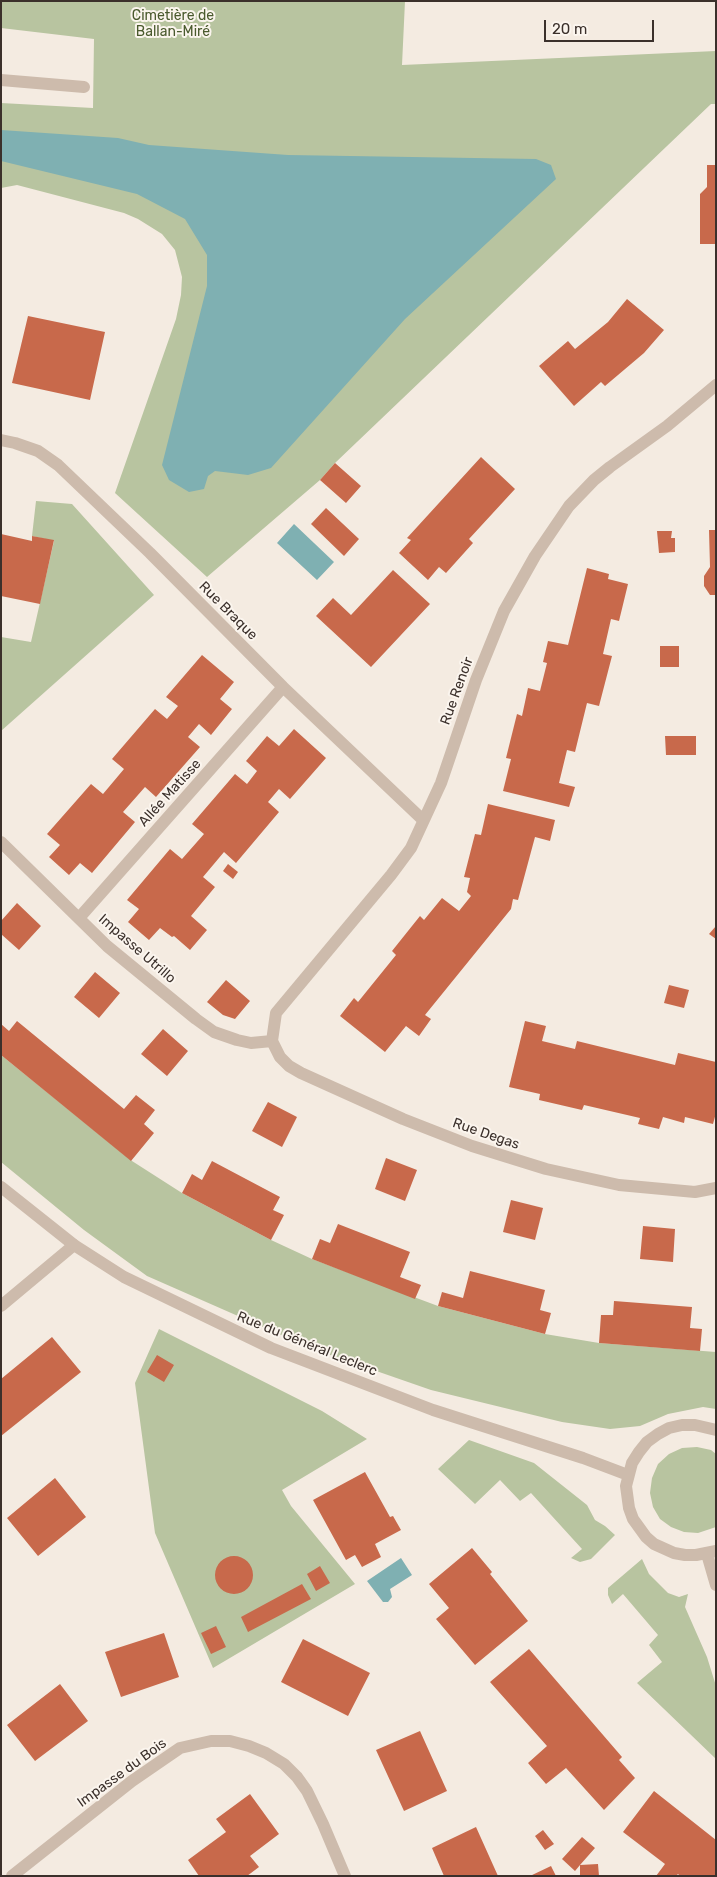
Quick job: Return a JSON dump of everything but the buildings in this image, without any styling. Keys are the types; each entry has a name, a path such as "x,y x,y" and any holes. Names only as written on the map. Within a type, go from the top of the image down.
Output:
{"street":[{"path":"1,80 84,87"},
{"name":"Rue Renoir","path":"272,1041 272,1028 276,1013 391,875 411,848 441,783 476,680 504,611 534,556 569,506 594,480 667,426 716,385"},
{"name":"Rue Braque","path":"1,440 38,452 58,465 150,553 283,687 423,820"},
{"name":"Allée Matisse","path":"79,918 283,687"},
{"name":"Impasse Utrillo","path":"1,842 107,946 196,1020 214,1032 237,1040 251,1043 272,1041"},
{"name":"Rue Degas","path":"272,1041 280,1057 289,1066 301,1073 403,1120 472,1146 546,1169 619,1185 694,1192 716,1188"},
{"name":"Rue du Général Leclerc","path":"1,1187 74,1245 124,1277 271,1348 433,1410 584,1458 628,1475"},
{"path":"1,1306 74,1245"},
{"path":"716,1430 695,1425 669,1428 658,1434 647,1442 639,1452 628,1475 626,1486 629,1508 633,1519 646,1537 664,1549 685,1556 711,1552 716,1585"},
{"name":"Impasse du Bois","path":"12,1876 132,1782 180,1748 211,1741 230,1741 266,1753 284,1764 297,1777 323,1824 345,1876"}],"green space":[{"name":"Cimetière de Ballan-Miré","path":"1,1 405,1 402,65 716,51 716,104 711,104 335,463 320,480 207,577 115,493 176,319 181,295 182,277 175,250 162,234 138,219 124,213 17,185 1,188 1,103 93,108 94,39 1,28"},
{"path":"36,501 72,504 154,595 1,731 1,637 31,642 54,541 32,536"},
{"path":"1,1055 132,1161 182,1193 271,1240 312,1259 438,1306 545,1334 599,1343 716,1352 716,1409 703,1407 668,1414 640,1426 610,1429 562,1422 431,1390 313,1349 147,1276 84,1230 1,1162"},
{"path":"159,1329 322,1411 367,1439 282,1490 291,1506 355,1584 213,1668 155,1533 135,1383"},
{"path":"469,1440 534,1463 587,1505 595,1520 615,1535 591,1559 580,1562 571,1558 582,1549 531,1493 520,1501 500,1480 475,1504 438,1469"},
{"path":"697,1447 711,1450 716,1454 716,1527 698,1533 684,1532 671,1527 660,1519 653,1507 650,1493 652,1478 658,1464 669,1454 682,1448"},
{"path":"642,1559 649,1574 668,1593 679,1597 688,1594 685,1607 707,1657 716,1686 716,1759 637,1683 662,1662 649,1645 658,1635 623,1594 612,1604 608,1595 608,1588"}],"water":[{"path":"1,130 118,138 149,145 288,155 536,159 551,165 556,179 405,319 271,468 248,475 215,471 208,476 204,489 189,492 169,480 162,465 207,286 207,255 185,219 137,194 1,161"},
{"path":"294,524 334,562 317,580 277,543"},
{"path":"401,1558 412,1575 390,1589 392,1597 388,1602 383,1602 367,1581"}]}
